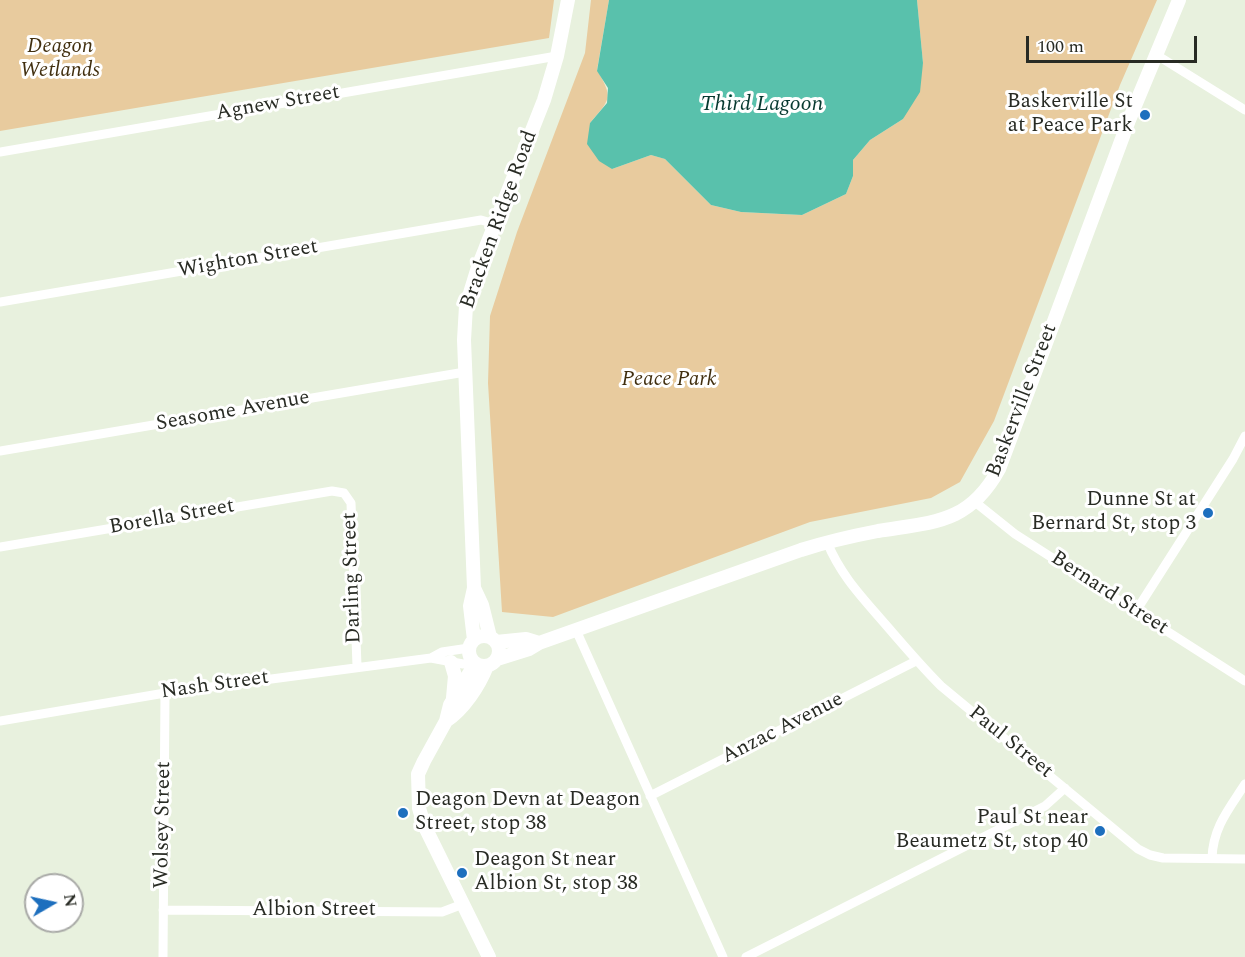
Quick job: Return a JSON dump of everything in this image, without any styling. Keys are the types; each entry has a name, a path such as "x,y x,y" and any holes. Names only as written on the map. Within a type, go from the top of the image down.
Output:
{"main road":[{"name":"Bracken Ridge Road","path":"471,644 470,606 474,588 465,372 466,306 478,267 544,100 557,56 568,0"},
{"name":"Baskerville Street","path":"483,663 530,649 539,643 788,554 827,542 941,520 963,511 975,502 991,484 999,469 1125,130 1179,0"},
{"name":"Bracken Ridge Road","path":"474,588 493,639"},
{"path":"483,663 469,656 471,644 482,636 493,639 499,650 483,663 453,701 446,721 418,774 417,791 424,825 489,957"},
{"name":"Baskerville Street","path":"493,639 526,639 539,643"},
{"path":"451,662 455,676 453,701"},
{"path":"446,721 458,712 483,675 483,663"}],"street":[{"path":"1155,54 1245,110"},
{"name":"Agnew Street","path":"0,152 557,56"},
{"name":"Wighton Street","path":"0,302 481,220 495,224"},
{"name":"Seasome Avenue","path":"0,451 465,372"},
{"path":"1136,611 1233,459 1245,436"},
{"name":"Borella Street","path":"0,547 332,491 344,493"},
{"name":"Darling Street","path":"344,493 351,503 357,666"},
{"name":"Bernard Street","path":"975,502 1008,529 1245,681"},
{"name":"Paul Street","path":"827,542 836,564 847,580 941,687 1138,849 1163,858 1245,859"},
{"path":"576,630 723,957"},
{"name":"Nash Street","path":"431,658 442,652 471,644"},
{"name":"Nash Street","path":"0,721 165,693 357,666 431,658 463,664 483,663"},
{"name":"Anzac Avenue","path":"650,796 916,661"},
{"name":"Wolsey Street","path":"163,957 165,693"},
{"path":"1212,858 1212,845 1219,824 1245,784"},
{"path":"746,957 1045,807 1065,788"},
{"name":"Albion Street","path":"163,910 442,912 463,904"}],"green space":[{"name":"Deagon Wetlands","path":"0,0 554,0 549,38 0,131"},
{"name":"Peace Park","path":"591,0 609,0 597,70 608,93 602,109 590,123 612,169 651,155 665,159 711,205 741,212 802,215 846,194 853,176 853,160 870,140 903,119 923,63 917,0 1157,0 1120,85 994,421 960,482 931,498 810,522 553,617 502,612 488,383 490,316 517,232 585,53"}],"water":[{"name":"Third Lagoon","path":"609,0 917,0 923,63 920,92 903,119 870,140 853,160 853,176 846,194 802,215 741,212 711,205 665,159 651,155 612,169 599,161 587,144 590,123 607,103 608,88 597,71"}],"place":[{"name":"Baskerville St at Peace Park","path":"1145,115"},
{"name":"Dunne St at Bernard St, stop 3","path":"1208,513"},
{"name":"Deagon Devn at Deagon Street, stop 38","path":"403,813"},
{"name":"Paul St near Beaumetz St, stop 40","path":"1100,831"},
{"name":"Deagon St near Albion St, stop 38","path":"462,873"}]}
